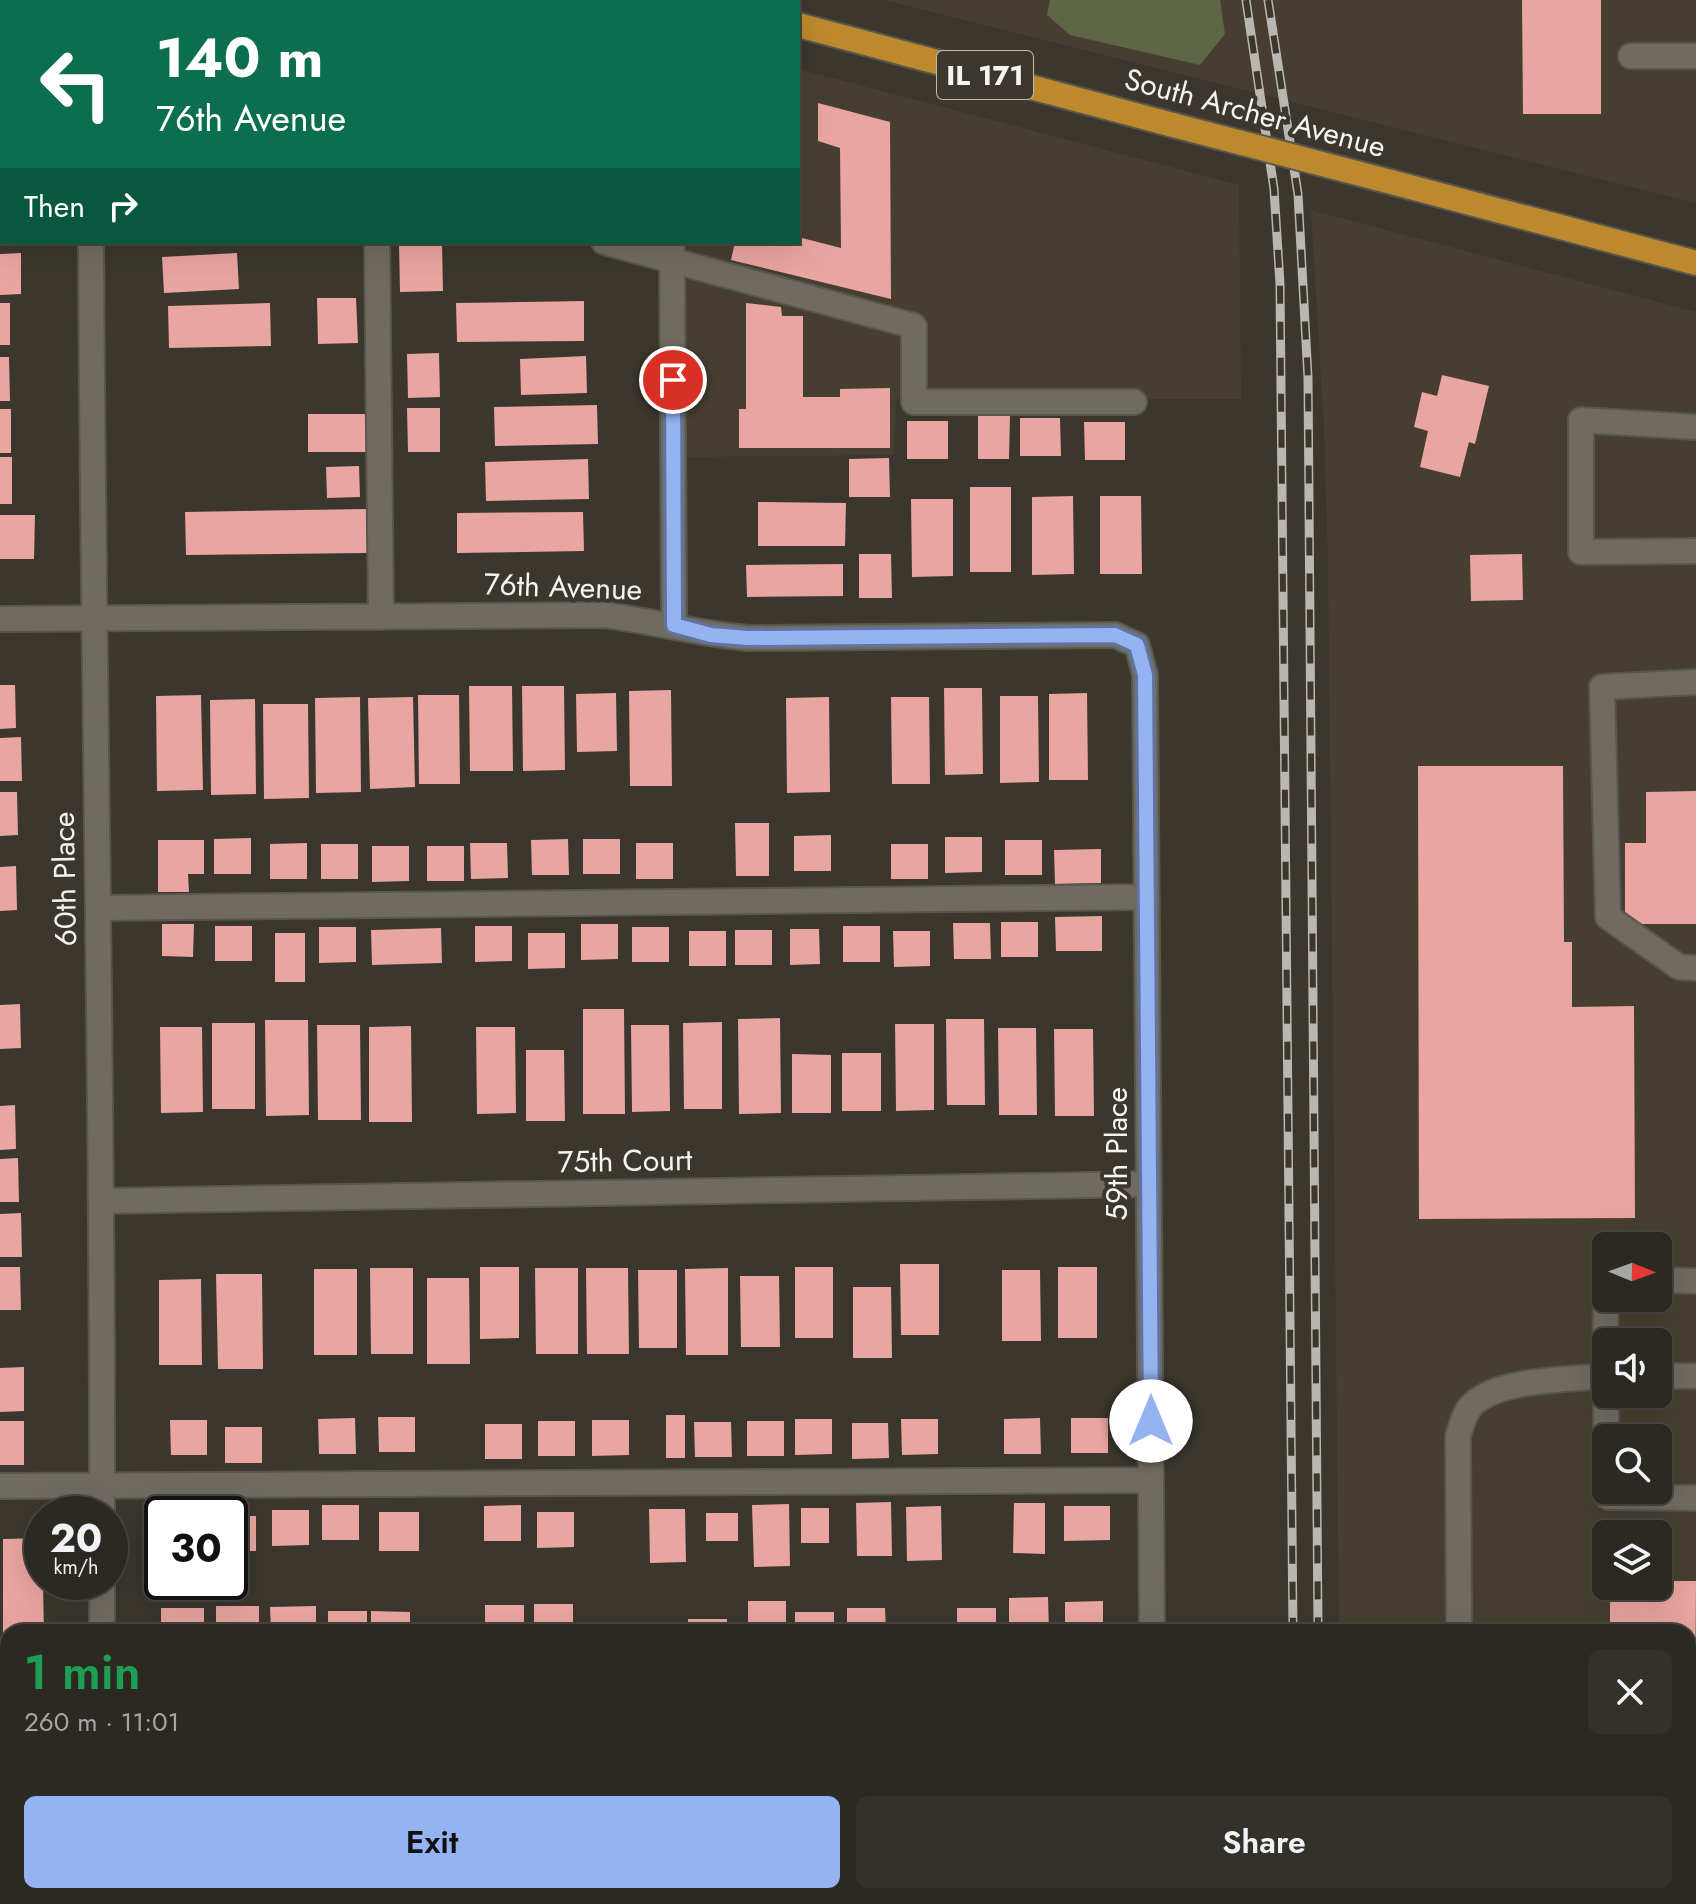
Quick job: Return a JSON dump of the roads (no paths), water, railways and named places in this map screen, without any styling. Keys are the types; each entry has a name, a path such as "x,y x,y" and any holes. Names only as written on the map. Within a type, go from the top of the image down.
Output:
{"main road":[{"name":"South Archer Avenue","path":"800,26 1696,263"}],"street":[{"path":"1631,56 1696,56"},
{"name":"60th Place","path":"91,244 102,1201 102,1496"},
{"path":"377,244 381,617"},
{"path":"619,244 672,251 914,326 914,402 1134,402"},
{"path":"672,251 674,625"},
{"path":"1696,427 1581,420 1581,552 1696,551"},
{"name":"76th Avenue","path":"0,619 605,615 674,625 711,635 748,638 1115,635 1137,645 1145,675"},
{"name":"59th Place","path":"1145,675 1152,1624"},
{"path":"1696,682 1602,687 1608,917 1679,967 1696,968"},
{"path":"98,908 1146,897"},
{"name":"75th Court","path":"102,1201 1149,1184"},
{"path":"1672,1280 1696,1281"},
{"path":"1672,1376 1696,1376"},
{"path":"1459,1624 1458,1436 1468,1408 1487,1393 1521,1385 1592,1377"},
{"path":"0,1486 1151,1480"},
{"path":"1672,1498 1696,1498"},
{"path":"102,1600 102,1624"}],"railway":[{"path":"1246,0 1274,189 1280,284 1293,1624"},
{"path":"1268,0 1298,194 1308,378 1318,1624"}]}
